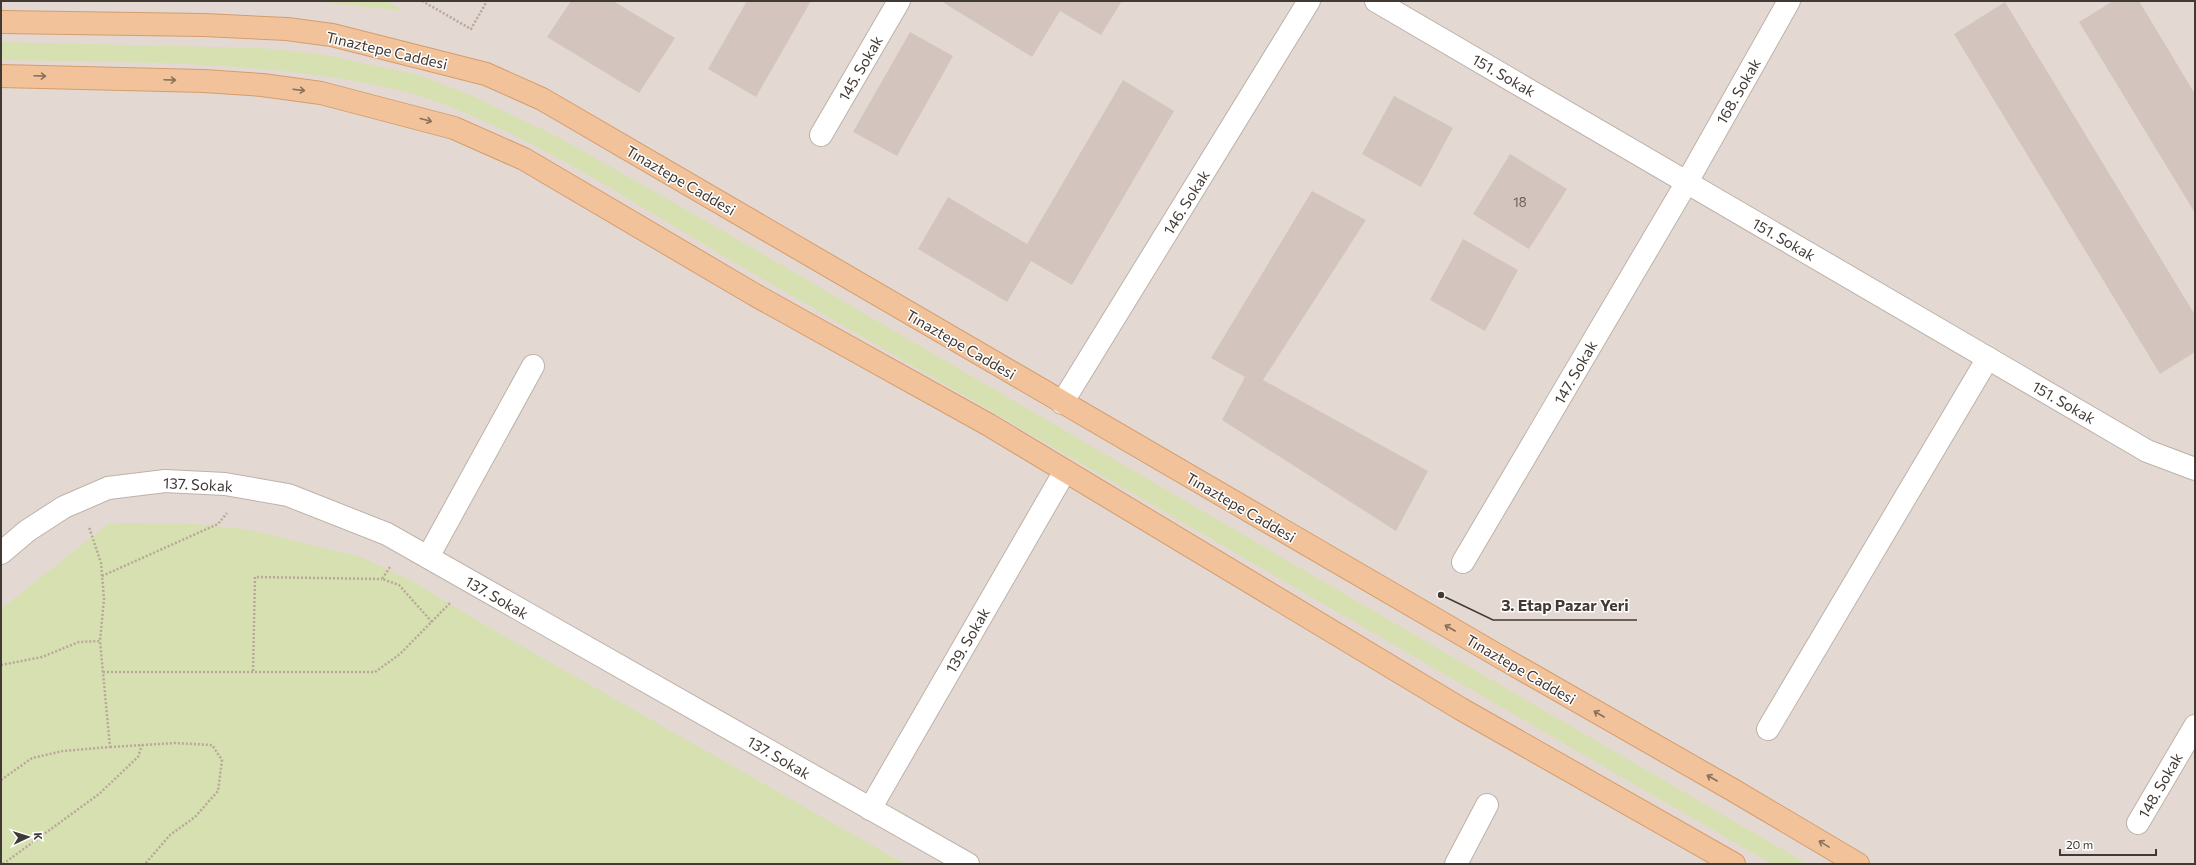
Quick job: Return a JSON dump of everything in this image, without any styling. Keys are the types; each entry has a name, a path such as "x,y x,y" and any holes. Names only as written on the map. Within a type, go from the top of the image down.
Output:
{"main road":[{"name":"Tınaztepe Caddesi","path":"1,22 204,25 287,30 332,36 486,74 555,106 1062,403 1504,659 1734,790 1858,864"},
{"path":"1,76 204,81 262,85 321,93 454,128 524,158 755,294 989,425 1461,709 1734,864"}],"street":[{"name":"145. Sokak","path":"821,135 899,1"},
{"name":"146. Sokak","path":"1062,403 1310,1"},
{"name":"151. Sokak","path":"1376,1 2147,451 2195,469"},
{"name":"168. Sokak","path":"1687,182 1789,1"},
{"name":"147. Sokak","path":"1463,562 1687,182"},
{"path":"1768,729 1988,358"},
{"path":"428,557 533,366"},
{"name":"139. Sokak","path":"870,808 1065,471"},
{"name":"137. Sokak","path":"1,553 27,531 64,507 108,488 165,481 225,484 288,495 386,534 968,864"},
{"name":"148. Sokak","path":"2138,823 2195,726"},
{"path":"1456,864 1487,805"}],"path":[{"path":"422,1 471,29 487,1"},
{"path":"102,576 218,524 246,488"},
{"path":"79,500 101,563 104,599 100,641 110,747"},
{"path":"382,579 406,546"},
{"path":"253,672 255,577 382,579 399,585 432,622"},
{"path":"103,672 375,672 400,654 471,582"},
{"path":"1,664 42,657 79,642 100,641"},
{"path":"1,780 32,758 63,751 174,743 212,745 222,760 218,791 195,817 170,835 145,864"},
{"path":"4,864 99,794 138,757 142,745"}],"shaded area":[{"path":"1,1 2195,1 2195,864 1,864"}],"green space":[{"path":"314,1 386,1 404,11"},
{"path":"1,42 260,48 320,54 419,75 470,95 558,137 706,221 1807,864 1772,864 732,261 588,175 514,135 477,118 421,96 387,87 301,73 188,64 1,60"},
{"path":"108,524 197,524 250,530 361,557 412,581 476,620 905,864 1,864 1,605 6,605"}],"building":[{"path":"571,1 613,1 675,38 639,93 547,37"},
{"path":"747,1 811,1 756,97 708,69"},
{"path":"945,1 1122,1 1101,35 1060,11 1032,57 944,3"},
{"path":"2113,1 2139,1 2195,94 2195,213 2079,22"},
{"path":"2005,2 2195,315 2195,352 2160,374 1954,34"},
{"path":"910,32 953,56 897,156 853,132"},
{"path":"1123,80 1174,111 1072,285 1031,261 1007,302 918,249 948,197 1027,244"},
{"path":"1394,96 1453,128 1421,187 1362,154"},
{"path":"1510,154 1567,189 1529,249 1473,214"},
{"path":"1312,191 1366,220 1263,380 1428,471 1396,531 1222,420 1245,377 1211,358"},
{"path":"1463,239 1518,270 1485,331 1430,300"}],"place":[{"name":"3. Etap Pazar Yeri","path":"1441,595"}]}
